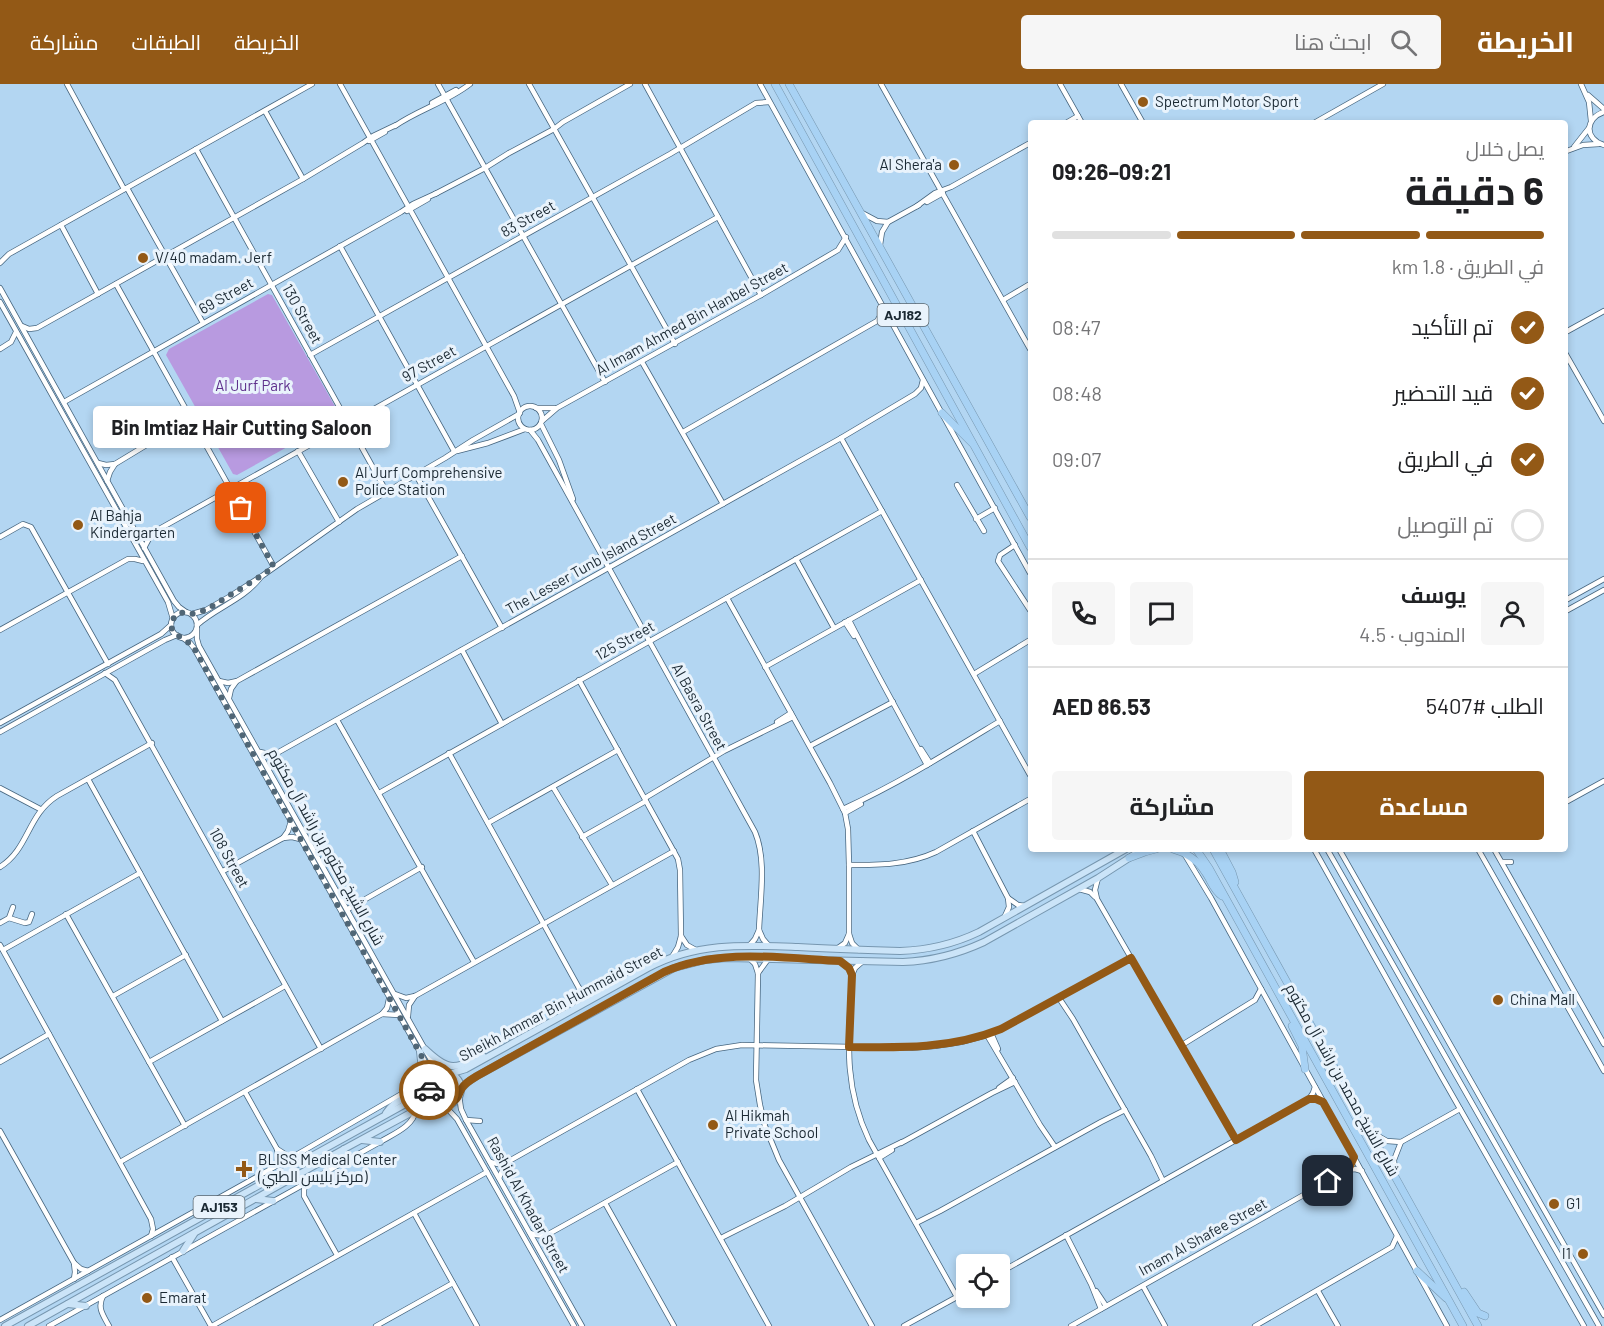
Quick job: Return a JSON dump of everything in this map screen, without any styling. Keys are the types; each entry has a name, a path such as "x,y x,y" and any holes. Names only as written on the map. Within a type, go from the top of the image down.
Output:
{"highway":[{"name":"AJ182","path":"775,84 1028,543"},
{"name":"AJ182","path":"789,84 1028,513"},
{"path":"942,413 975,446"},
{"path":"1129,858 1145,852"},
{"name":"شارع الشيخ محمد بن راشد آل مكتوم","path":"1198,852 1206,862 1463,1326"},
{"name":"شارع الشيخ محمد بن راشد آل مكتوم","path":"1215,852 1478,1326"},
{"path":"1222,852 1234,876 1235,888"},
{"path":"1184,853 1202,867 1215,891 1225,897"},
{"path":"1290,1014 1291,1023 1302,1046 1305,1069"},
{"path":"1417,1271 1452,1305"},
{"path":"1457,1287 1466,1295 1478,1313 1485,1316"}],"main road":[{"name":"Sheikh Ammar Bin Hummaid Street","path":"447,1073 466,1069 672,957 697,950 729,946 910,951 941,946 969,937 1121,852"},
{"name":"Sheikh Ammar Bin Hummaid Street","path":"460,1092 477,1076 664,972 684,965 726,957 915,961 943,957 984,942 1098,878 1138,852"},
{"path":"422,1051 440,1062 454,1066 495,1052"},
{"path":"385,1115 392,1105 412,1093 420,1084 422,1051"},
{"path":"447,1073 457,1080 460,1092 453,1102 441,1104 430,1095 430,1083 436,1075 447,1073"},
{"name":"AJ153","path":"5,1326 415,1098 430,1083"},
{"name":"AJ153","path":"28,1326 416,1110 441,1104"},
{"path":"361,1140 380,1142"},
{"path":"338,1164 344,1149"},
{"path":"303,1151 314,1153"},
{"path":"253,1188 254,1178"},
{"path":"256,1199 273,1201"},
{"path":"183,1251 195,1233"},
{"path":"110,1259 117,1264"},
{"path":"67,1304 87,1305"}],"street":[{"path":"67,84 203,323"},
{"path":"0,263 9,254 312,84"},
{"path":"340,84 514,396 519,422 527,429"},
{"path":"438,84 605,382"},
{"path":"22,326 29,329 37,328 470,84"},
{"path":"529,84 675,344"},
{"name":"69 Street","path":"64,402 630,84"},
{"path":"645,84 761,295"},
{"path":"760,84 1028,569"},
{"path":"881,84 1028,345"},
{"path":"1060,84 1080,120"},
{"path":"1121,84 1141,120"},
{"path":"1319,120 1383,84"},
{"path":"1581,84 1590,107 1590,131 1593,139 1602,145"},
{"name":"83 Street","path":"310,355 680,148 756,103 764,91"},
{"path":"1572,148 1582,138 1596,115 1604,110 1586,93"},
{"name":"83 Street","path":"756,103 770,102"},
{"path":"265,111 303,179"},
{"path":"1071,120 1078,116"},
{"path":"880,248 882,232 888,222 1028,144"},
{"path":"1568,150 1588,144 1602,145"},
{"name":"130 Street","path":"196,149 387,491"},
{"path":"861,212 871,219 888,222"},
{"name":"97 Street","path":"152,533 718,217"},
{"path":"61,225 98,294"},
{"name":"Al Imam Ahmed Bin Hanbel Street","path":"541,423 557,408 675,344 838,250 846,237"},
{"path":"340,246 454,451"},
{"path":"838,250 853,251"},
{"path":"0,256 9,254"},
{"path":"116,284 274,567"},
{"path":"1003,300 1028,286"},
{"path":"0,288 176,604 196,619 197,626"},
{"path":"0,302 168,602 173,631 180,636"},
{"path":"877,321 884,309"},
{"path":"1568,331 1604,311"},
{"path":"682,432 877,321 891,321"},
{"path":"31,342 37,328"},
{"path":"0,349 8,345 16,331"},
{"path":"8,345 24,346"},
{"path":"1568,358 1604,421"},
{"path":"642,362 723,504"},
{"name":"The Lesser Tunb Island Street","path":"277,753 842,438 915,394 921,388 923,380"},
{"path":"915,394 923,392 930,394"},
{"path":"454,451 488,443 527,429 535,429 541,423 541,414 534,407 522,403 514,396"},
{"path":"0,723 161,634 180,613 201,612 214,605 387,491 526,407 534,407"},
{"name":"Al Imam Ahmed Bin Hanbel Street","path":"534,407 557,408"},
{"path":"107,481 116,464 192,419"},
{"name":"Al Basra Street","path":"541,423 561,467 575,507"},
{"name":"Al Basra Street","path":"527,429 538,440 755,832 762,865 759,930"},
{"path":"842,438 1028,771"},
{"path":"298,451 339,522"},
{"path":"97,462 106,465 116,464"},
{"path":"416,475 502,628"},
{"path":"957,485 984,531"},
{"path":"976,519 995,508"},
{"name":"125 Street","path":"379,793 882,511"},
{"path":"0,537 23,524 32,529 108,664"},
{"path":"135,531 143,534 152,533"},
{"path":"144,548 152,533"},
{"path":"128,559 135,545"},
{"path":"1015,545 999,556 998,561 1028,607"},
{"path":"219,681 228,683 237,681 462,556"},
{"path":"0,630 128,559 144,561"},
{"path":"796,559 834,628"},
{"path":"0,732 165,640 192,636 197,626 209,615 245,593 261,576"},
{"path":"1568,600 1604,579"},
{"path":"765,667 921,580"},
{"path":"1568,610 1604,590"},
{"path":"727,598 844,811 848,829 849,934 852,943 859,950"},
{"path":"847,621 928,764"},
{"name":"شارع الشيخ مكتوم بن راشد آل مكتوم","path":"197,626 198,642 219,681 409,1019 428,1068 430,1083"},
{"name":"شارع الشيخ مكتوم بن راشد آل مكتوم","path":"180,636 194,648 399,1015 422,1051 434,1064 447,1073"},
{"path":"973,673 1028,641"},
{"path":"462,650 501,724"},
{"path":"115,680 116,667"},
{"name":"108 Street","path":"105,673 115,680 152,743 321,1049"},
{"path":"579,680 674,851 680,866 681,936 672,957"},
{"path":"229,698 231,689 237,681"},
{"path":"811,748 892,701"},
{"path":"582,837 704,763 792,715"},
{"path":"337,720 474,962"},
{"path":"844,811 1001,723"},
{"path":"0,867 16,853 40,810 50,800 152,743"},
{"path":"488,823 618,750"},
{"path":"260,752 277,753"},
{"path":"269,768 277,753"},
{"path":"449,753 579,988 580,996 576,1008"},
{"path":"88,779 222,1021"},
{"path":"1568,801 1604,781"},
{"path":"554,786 610,886"},
{"path":"0,788 40,810"},
{"path":"849,865 900,863 914,860 936,852 1028,800"},
{"path":"283,838 291,821"},
{"path":"972,832 1008,898 1009,907 1004,918"},
{"path":"223,871 283,838 300,838"},
{"path":"395,994 406,998 415,996 674,851"},
{"path":"1316,852 1584,1326"},
{"path":"1329,852 1599,1326"},
{"path":"1341,852 1604,1316"},
{"path":"1480,852 1604,1071"},
{"path":"1496,852 1604,1044"},
{"path":"1184,853 1446,1325"},
{"path":"1502,862 1511,862"},
{"path":"348,909 422,867"},
{"path":"140,873 1,947 151,1219 153,1229 151,1236"},
{"path":"1097,899 1095,890 1098,878"},
{"path":"1078,889 1090,892 1097,899 1236,1140"},
{"path":"1008,898 1018,905 1025,906"},
{"path":"0,923 9,918 13,907"},
{"path":"9,918 27,923 32,914"},
{"path":"66,914 184,1126"},
{"path":"748,946 755,939 759,930"},
{"path":"759,930 763,939 770,946"},
{"path":"837,949 845,943 849,934"},
{"path":"681,936 687,945 697,950"},
{"path":"113,996 186,956"},
{"path":"748,958 758,973 756,1080 762,1116 774,1149 872,1326"},
{"path":"758,973 769,958"},
{"path":"490,1162 498,1165 506,1162 699,1055 725,1047 756,1045 922,1048 954,1043 989,1034 1017,1021 1131,958"},
{"path":"840,961 849,968 852,975 849,1068 852,1094 861,1122 877,1155 956,1295"},
{"path":"852,975 864,961"},
{"path":"149,1062 285,986"},
{"path":"579,988 589,995 597,996"},
{"path":"1256,1000 1261,989"},
{"path":"409,1019 409,1005 415,996"},
{"path":"1061,997 1164,1180"},
{"path":"120,1162 382,1014 390,998"},
{"path":"1182,1045 1256,1000 1268,1002"},
{"path":"382,1014 399,1015"},
{"path":"989,1034 1053,1148"},
{"path":"0,1062 50,1035"},
{"path":"1439,1072 1450,1065"},
{"path":"722,1240 851,1167 902,1142 1014,1080"},
{"path":"0,1320 420,1084"},
{"path":"1010,1267 1309,1099 1315,1087"},
{"path":"637,1089 770,1326"},
{"path":"245,1092 277,1149 277,1165"},
{"name":"Rashid Al Khadar Street","path":"460,1092 461,1109 466,1120 582,1326"},
{"path":"1309,1099 1323,1102"},
{"path":"1483,1122 1484,1103"},
{"name":"Rashid Al Khadar Street","path":"441,1104 457,1119 574,1326"},
{"path":"916,1225 1124,1109"},
{"path":"1369,1130 1387,1141 1401,1142 1460,1109"},
{"path":"50,1326 380,1142 411,1122 416,1110"},
{"path":"466,1120 480,1121"},
{"path":"0,1131 74,1263 88,1271"},
{"path":"1396,1179 1394,1160 1401,1142"},
{"path":"277,1149 291,1158"},
{"path":"1348,1170 1354,1157"},
{"path":"499,1179 506,1162"},
{"path":"530,1232 536,1236 545,1236 678,1162"},
{"name":"Imam Al Shafee Street","path":"1072,1326 1348,1170 1362,1170"},
{"path":"172,1257 212,1326 488,1172"},
{"path":"306,1182 304,1196 337,1256"},
{"path":"1507,1191 1518,1184"},
{"path":"290,1191 304,1196"},
{"path":"605,1203 674,1326"},
{"path":"414,1213 477,1326"},
{"path":"151,1219 166,1227"},
{"path":"539,1250 545,1236"},
{"path":"1064,1236 1104,1308"},
{"path":"1255,1326 1392,1247 1397,1236"},
{"path":"1392,1247 1405,1249"},
{"path":"74,1263 74,1279"},
{"path":"376,1326 385,1324 453,1283"},
{"path":"1143,1286 1165,1326"},
{"path":"1318,1291 1338,1326"},
{"path":"103,1296 100,1311 109,1326"},
{"path":"904,1326 956,1298"},
{"path":"87,1305 100,1311"}],"green space":[{"name":"Al Jurf Park","path":"268,294 272,295 341,417 237,475 233,474 166,355 169,349"}],"way so far":[{"path":"241,508 274,567 206,610 196,614 186,612 177,614 173,619 172,628 177,635 188,641 194,648 371,964 426,1064 431,1081 429,1090"}],"place":[{"name":"Spectrum Motor Sport","path":"1143,102"},
{"name":"Al Shera'a","path":"954,165"},
{"name":"V/40 madam. Jerf","path":"143,258"},
{"name":"Al Jurf Comprehensive Police Station","path":"343,482"},
{"name":"Bin Imtiaz Hair Cutting Saloon","path":"241,508"},
{"name":"Al Bahja Kindergarten","path":"78,525"},
{"name":"China Mall","path":"1498,1000"},
{"name":"Al Hikmah Private School","path":"713,1125"},
{"name":"BLISS Medical Center (مركز بليس الطبي)","path":"244,1169"},
{"name":"G1","path":"1554,1204"},
{"name":"I1","path":"1583,1254"},
{"name":"Emarat","path":"147,1298"}],"route":[{"path":"429,1090 430,1095 438,1103 453,1102 464,1085 477,1076 664,972 705,960 726,957 840,961 849,968 852,975 849,1047 909,1048 961,1042 987,1035 1017,1021 1131,958 1236,1140 1309,1099 1323,1102 1354,1157 1348,1170 1328,1181"}]}
